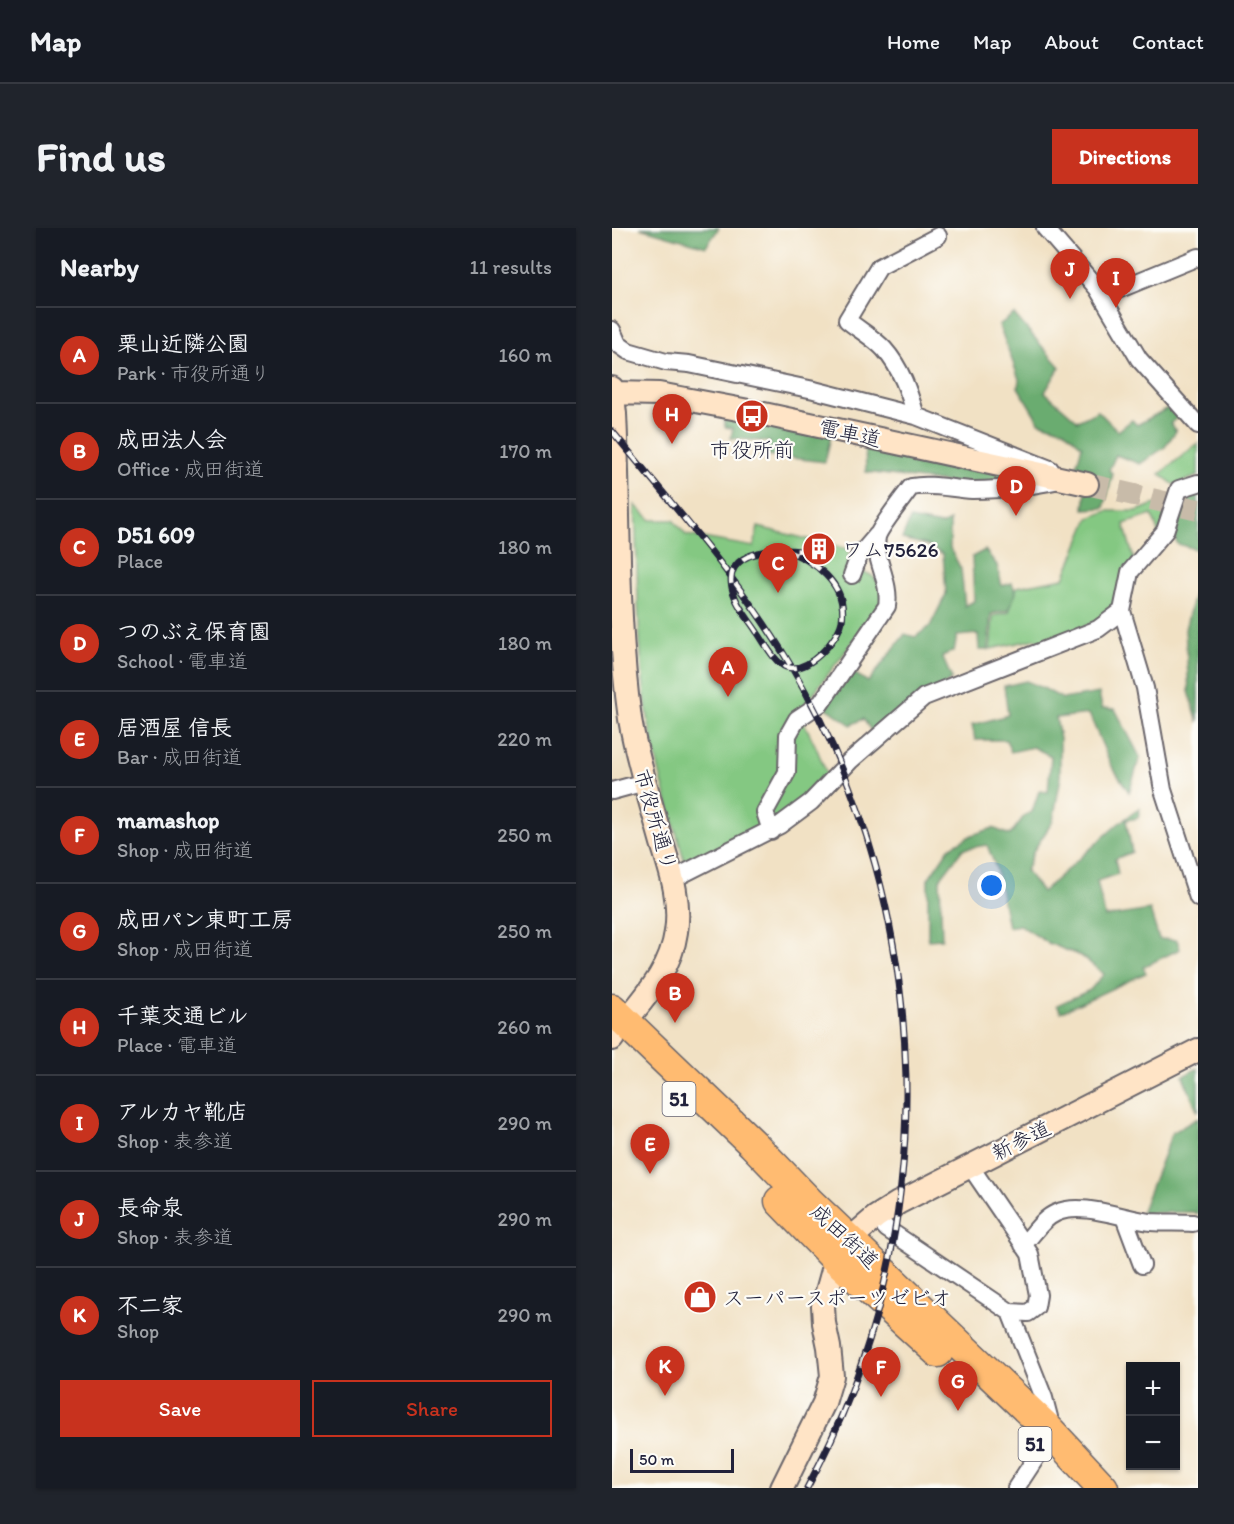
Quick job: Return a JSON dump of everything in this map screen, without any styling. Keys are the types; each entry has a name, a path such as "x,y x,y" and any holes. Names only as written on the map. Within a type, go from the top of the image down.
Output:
{"highway":[{"name":"成田街道","path":"615,1028 742,1162 843,1249 992,1400 1103,1488"},
{"name":"成田街道","path":"1044,1440 1078,1488"}],"street":[{"path":"1046,228 1097,288 1139,359 1198,425"},
{"path":"916,416 909,391 897,367 883,348 847,320 879,267 938,236"},
{"path":"1097,288 1115,291 1198,256"},
{"path":"612,330 618,344 628,351 666,362 689,363 814,390 916,416 1033,461 1052,470 1062,479"},
{"name":"市役所通り","path":"612,391 615,527 626,686 636,749 673,879 678,916 671,957 661,977 615,1028"},
{"name":"電車道","path":"612,391 660,394 759,413 1087,484"},
{"path":"852,575 859,556 911,487 921,485 972,490 1029,486 1062,479"},
{"path":"1198,483 1179,489 1165,531 1130,572 1122,611 1145,688 1162,790 1198,898"},
{"path":"771,831 765,812 787,772 788,735 797,719 820,703 888,606 889,593 877,550 877,535"},
{"path":"673,879 771,831 811,802 850,761 924,697 1098,629 1122,611"},
{"path":"612,791 645,782"},
{"name":"新参道","path":"843,1249 876,1217 970,1166 1198,1050"},
{"path":"876,1217 887,1229 1010,1312 1028,1313 1036,1306 1038,1296 1030,1254 970,1166"},
{"path":"1023,1245 1044,1220 1066,1209 1085,1209 1152,1222 1193,1223"},
{"path":"1124,1217 1142,1265"},
{"path":"782,1488 824,1403 832,1376 823,1306 843,1249"},
{"path":"1010,1312 1044,1398 1049,1417 1044,1440 1016,1488"}],"green space":[{"path":"640,228 719,228 706,247"},
{"path":"1014,314 1060,367 1045,392 1078,421 1098,411 1118,431 1132,420 1137,425 1173,405 1182,415 1171,423 1176,431 1165,447 1140,464 1116,455 1109,470 1113,474 1104,508 1084,509 1087,478 1074,474 1082,446 1064,430 1039,422 1018,387 1019,379 999,325"},
{"path":"724,416 831,436 825,462 767,455 770,442 731,438 733,428 725,427"},
{"path":"865,443 1029,479 969,485 866,472"},
{"path":"1198,443 1198,476 1174,485 1160,474"},
{"path":"1198,488 1198,550 1177,544 1172,530 1182,497"},
{"path":"1170,502 1159,535 1152,515 1124,524 1134,560 1115,613 1040,646 1036,639 990,649 993,616 1009,612 1017,587 1064,578 1089,518 1107,511 1137,511 1152,505"},
{"path":"635,505 651,520 673,520 686,535 754,547 758,527 848,549 849,569 873,577 880,586 885,600 799,712 829,779 803,804 689,864 685,863 664,788 647,712 640,635"},
{"path":"910,519 941,525 950,521 950,548 961,569 965,606 974,601 972,557 985,550 997,565 1002,586 1012,583 1016,593 1008,610 991,614 988,650 979,650 978,634 957,636 954,651 942,656 952,679 875,736 863,719 851,725 824,706 851,671 868,682 905,634 915,637 930,626 946,594 943,554 927,545 902,539"},
{"path":"1198,579 1198,723 1189,691 1185,629"},
{"path":"1026,681 1063,699 1099,693 1102,708 1115,709 1140,757 1129,792 1111,765 1089,714 1056,718 1060,739 1060,782 1053,821 1034,850 1026,871 1042,892 1118,824 1140,808 1138,818 1126,820 1132,852 1115,859 1118,874 1097,881 1105,917 1150,910 1159,939 1177,940 1180,949 1143,967 1146,973 1061,1012 1057,1005 1090,990 1104,974 1081,956 1048,943 1020,925 1008,927 996,868 987,845 963,849 940,879 942,939 928,940 928,879 949,848 972,835 993,828 1010,835 1025,815 1032,812 1039,791 1048,792 1051,756 1033,747 1011,752 1006,740 975,740 972,725 1008,715 1004,686"},
{"path":"1198,1068 1198,1112 1183,1076"},
{"path":"1198,1118 1198,1214 1194,1212 1141,1213 1172,1133"}],"tunnel":[{"path":"1087,484 1198,510"}],"railway":[{"path":"612,431 729,574 791,666 840,762 875,864 897,969 906,1075 901,1182 883,1287 852,1390 807,1488"},
{"path":"783,550 794,554 806,560 826,575 840,596 842,608 842,621 828,646 812,661 795,668 782,665 770,652 737,602 731,580 735,567 744,558 758,553 775,551 792,550 822,554"}],"place":[{"name":"長命泉","path":"1070,299"},
{"name":"アルカヤ靴店","path":"1116,308"},
{"name":"市役所前","path":"752,416"},
{"name":"千葉交通ビル","path":"672,444"},
{"name":"つのぶえ保育園","path":"1016,516"},
{"name":"ワム75626","path":"819,549"},
{"name":"D51 609","path":"778,593"},
{"name":"栗山近隣公園","path":"728,697"},
{"name":"成田法人会","path":"675,1023"},
{"name":"居酒屋 信長","path":"650,1174"},
{"name":"スーパースポーツゼビオ","path":"700,1297"},
{"name":"不二家","path":"665,1396"},
{"name":"mamashop","path":"881,1397"},
{"name":"成田パン東町工房","path":"958,1411"}]}
